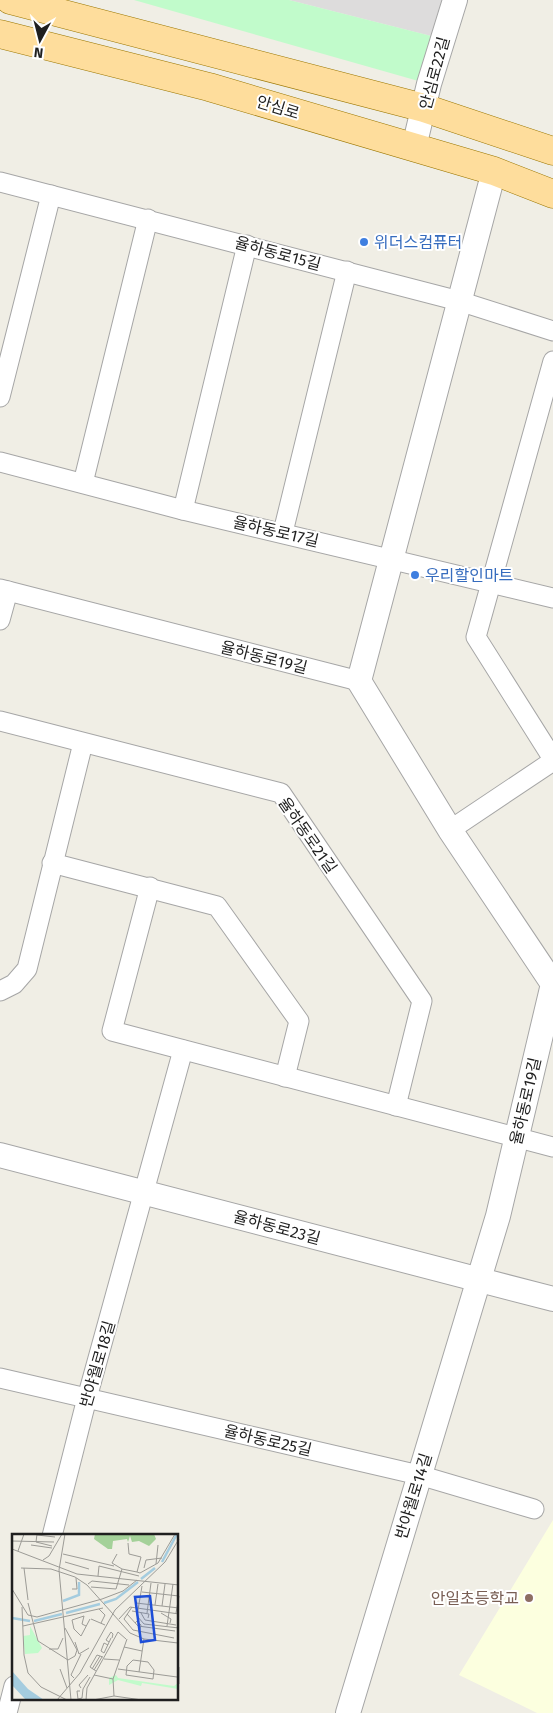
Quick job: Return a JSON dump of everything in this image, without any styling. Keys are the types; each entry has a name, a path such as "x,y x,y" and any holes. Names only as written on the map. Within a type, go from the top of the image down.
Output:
{"main road":[{"path":"10,0 424,108 553,151"},
{"name":"안심로","path":"0,34 209,86 494,171 553,194"}],"street":[{"name":"안심로22길","path":"414,147 429,84 455,0"},
{"path":"358,681 494,171"},
{"name":"율하동로15길","path":"0,182 459,301 553,331"},
{"path":"0,397 51,194"},
{"path":"83,484 148,219"},
{"path":"184,510 247,245"},
{"path":"283,532 347,271"},
{"path":"450,830 553,760 476,636 553,361"},
{"name":"율하동로17길","path":"0,462 184,510 283,532 553,598"},
{"path":"0,620 4,590"},
{"name":"율하동로19길","path":"4,590 358,681 450,830 553,984 498,1216 479,1280"},
{"name":"율하동로21길","path":"0,721 281,793 422,1001 396,1106"},
{"path":"0,991 14,984 27,969 83,743"},
{"path":"52,863 217,906 299,1021 285,1077"},
{"path":"150,887 112,1031 553,1147"},
{"name":"반야월로18길","path":"53,1534 87,1398 183,1050"},
{"name":"율하동로23길","path":"0,1155 553,1299"},
{"name":"반야월로14길","path":"348,1713 479,1280"},
{"name":"율하동로25길","path":"0,1378 420,1476 534,1509"},
{"path":"7,1713 12,1694"}],"shaded area":[{"path":"289,0 453,0 443,39"},
{"name":"안일초등학교","path":"553,1520 553,1713 537,1713 459,1675"}],"green space":[{"path":"134,0 289,0 443,39 429,84"}],"place":[{"name":"위더스컴퓨터","path":"364,242"},
{"name":"우리할인마트","path":"415,575"},
{"name":"안일초등학교","path":"529,1598"}]}
